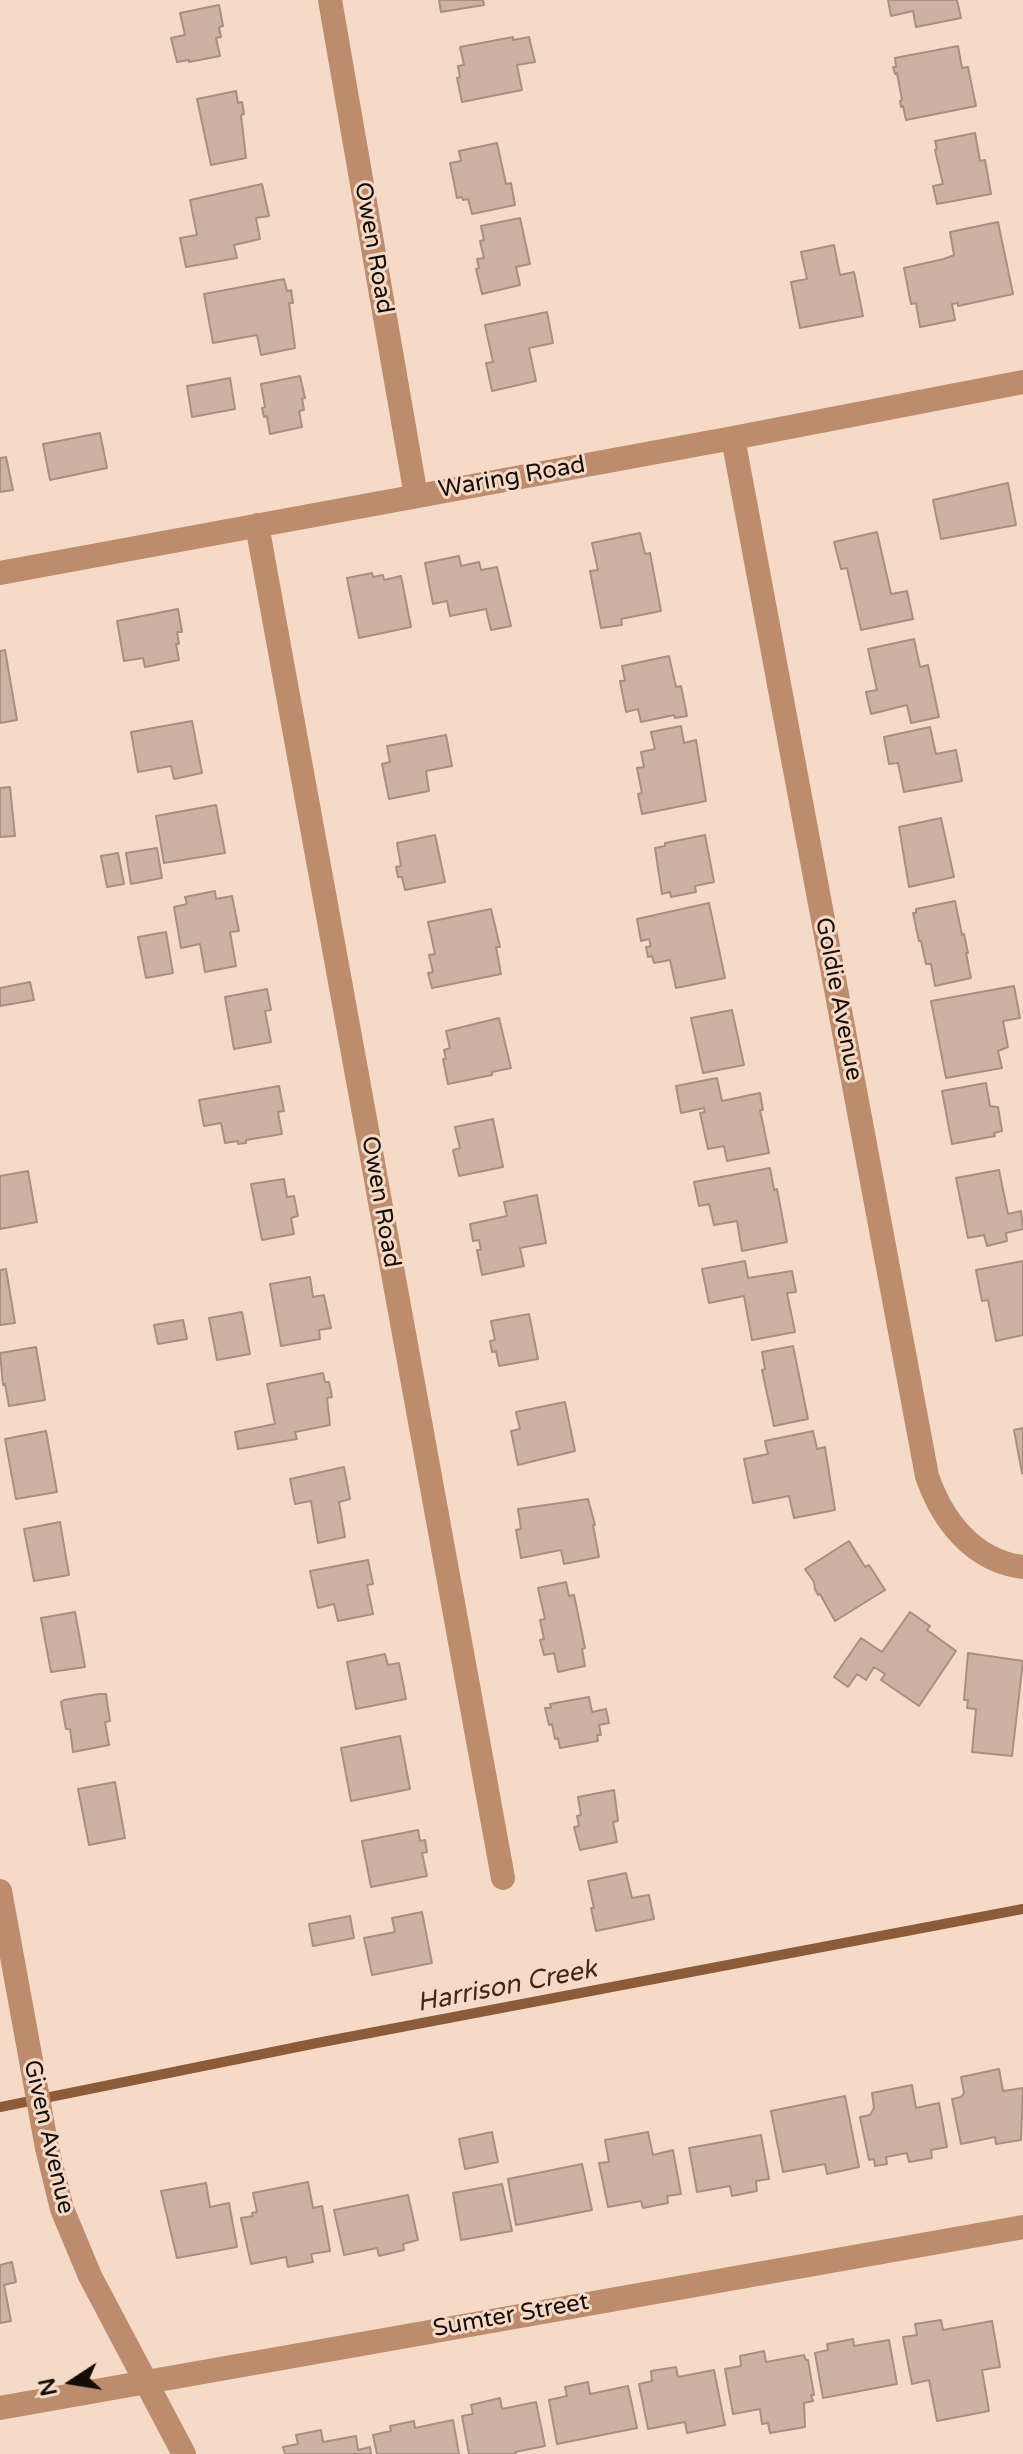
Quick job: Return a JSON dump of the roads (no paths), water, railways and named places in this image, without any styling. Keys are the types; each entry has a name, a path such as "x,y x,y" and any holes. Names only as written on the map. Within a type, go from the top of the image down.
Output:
{"street":[{"name":"Owen Road","path":"330,0 416,496"},
{"name":"Waring Road","path":"0,573 1023,382"},
{"name":"Goldie Avenue","path":"733,438 927,1476 941,1511 960,1536 1002,1563 1023,1567"},
{"name":"Owen Road","path":"257,525 503,1878"},
{"name":"Given Avenue","path":"0,1891 47,2148 62,2209 73,2239 184,2454"},
{"name":"Sumter Street","path":"0,2408 1023,2227"}],"waterway":[{"name":"Harrison Creek","path":"0,2107 317,2043 1023,1909"}]}
